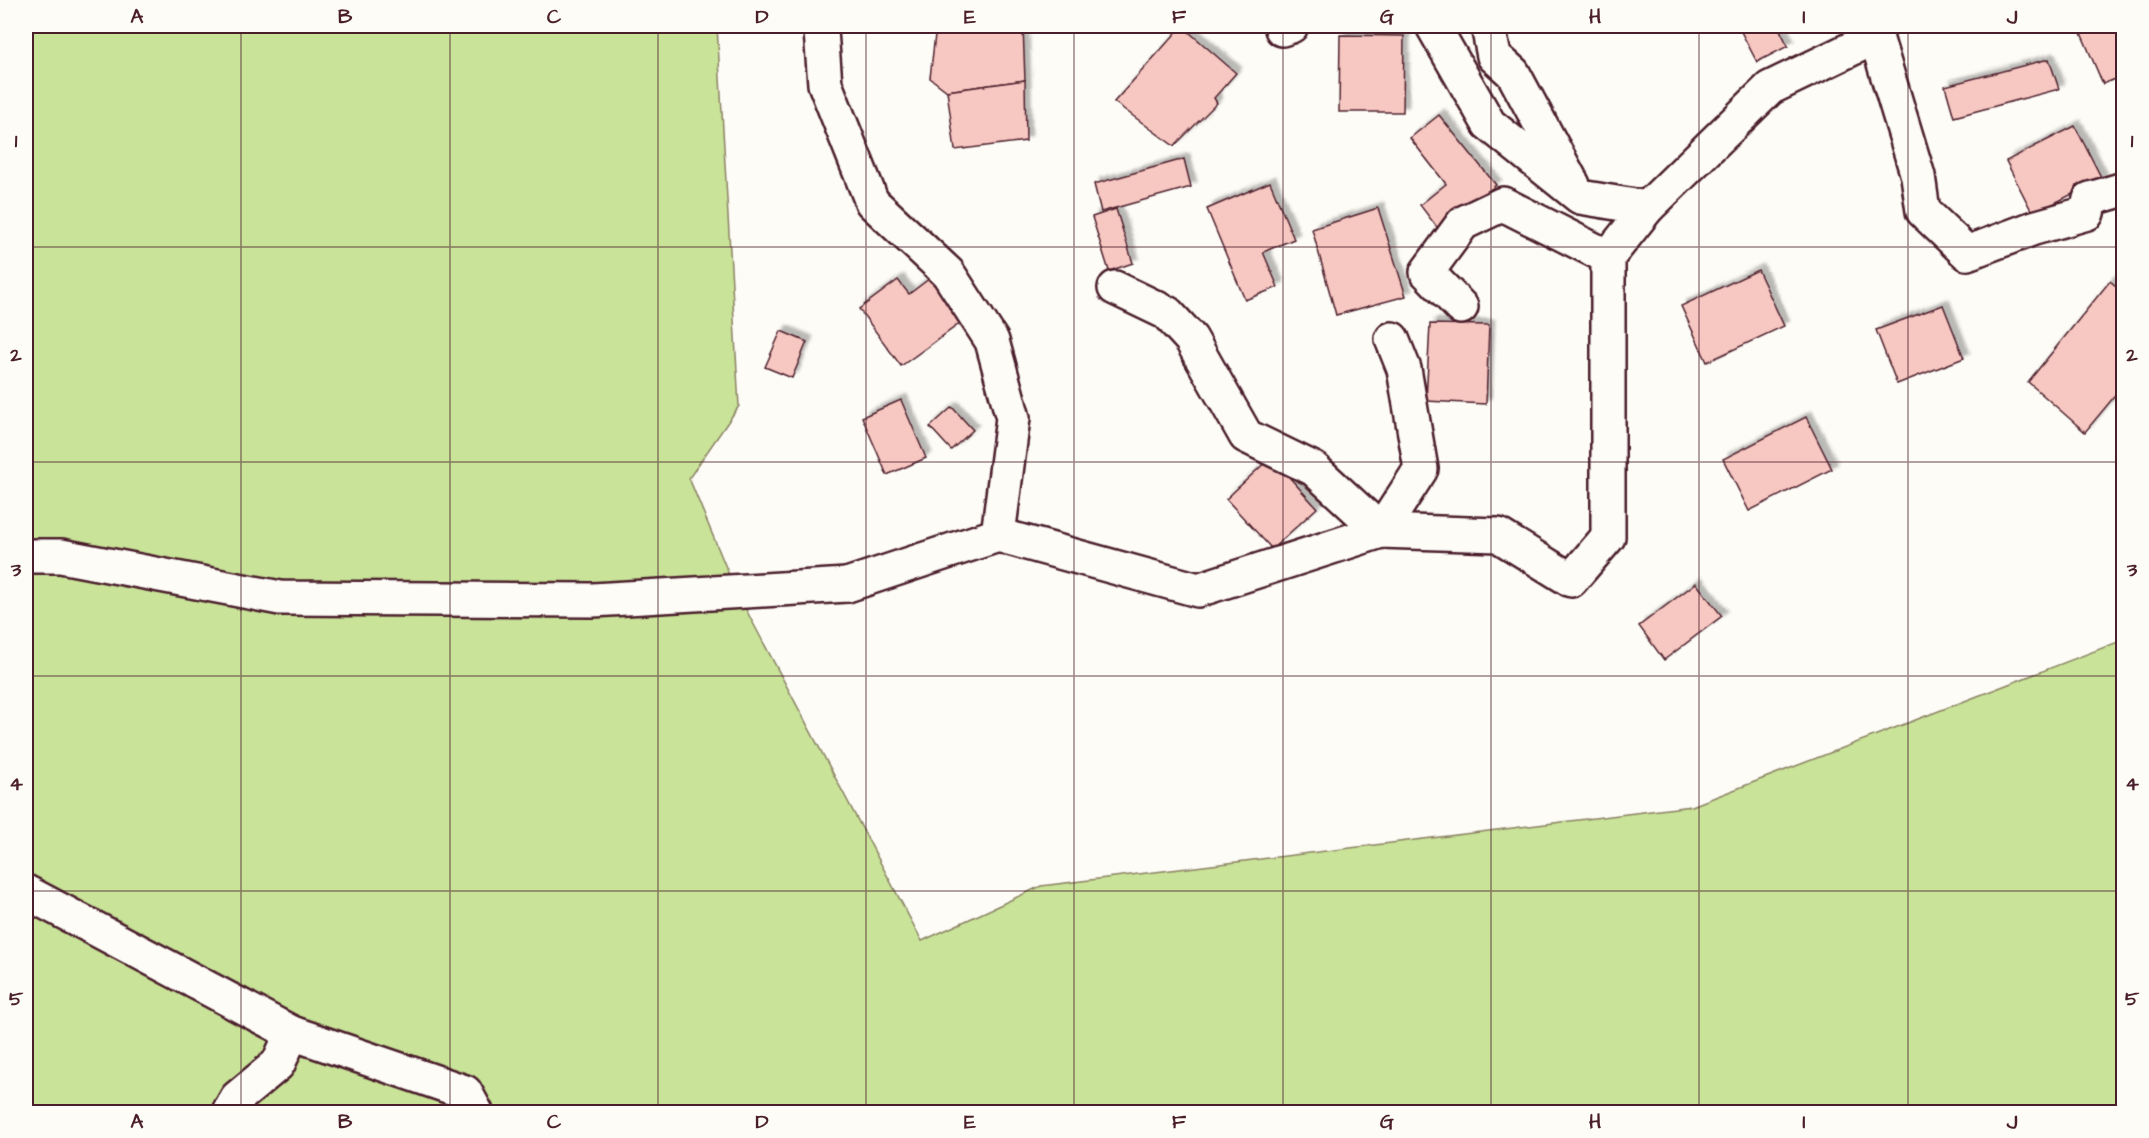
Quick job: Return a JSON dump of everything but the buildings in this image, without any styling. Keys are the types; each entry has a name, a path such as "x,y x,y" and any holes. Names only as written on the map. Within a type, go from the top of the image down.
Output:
{"street":[{"path":"823,26 821,31 825,84 872,202 948,273 992,341 1014,418 998,536"},
{"path":"1433,26 1489,124 1580,197 1647,208"},
{"path":"1488,26 1494,56 1514,73 1580,197"},
{"path":"26,556 62,556 279,598 593,600 847,585 998,536 1198,590 1381,531 1498,535 1571,580 1608,537 1608,257 1647,208 1770,88 1878,31 1918,176 1923,211 1967,253 2034,228 2087,213 2090,199 2124,189"},
{"path":"1461,307 1427,272 1463,223 1503,204 1608,257"},
{"path":"1115,288 1167,313 1191,339 1246,436 1314,469 1381,531"},
{"path":"1381,531 1421,469 1404,369 1392,339"},
{"path":"26,892 292,1033 465,1092 476,1113"},
{"path":"229,1113 237,1098 278,1064 292,1033"}],"green space":[{"path":"26,26 717,26 739,406 689,478 735,589 922,941 1041,886 1692,806 2123,640 2123,1112 26,1112"}]}
